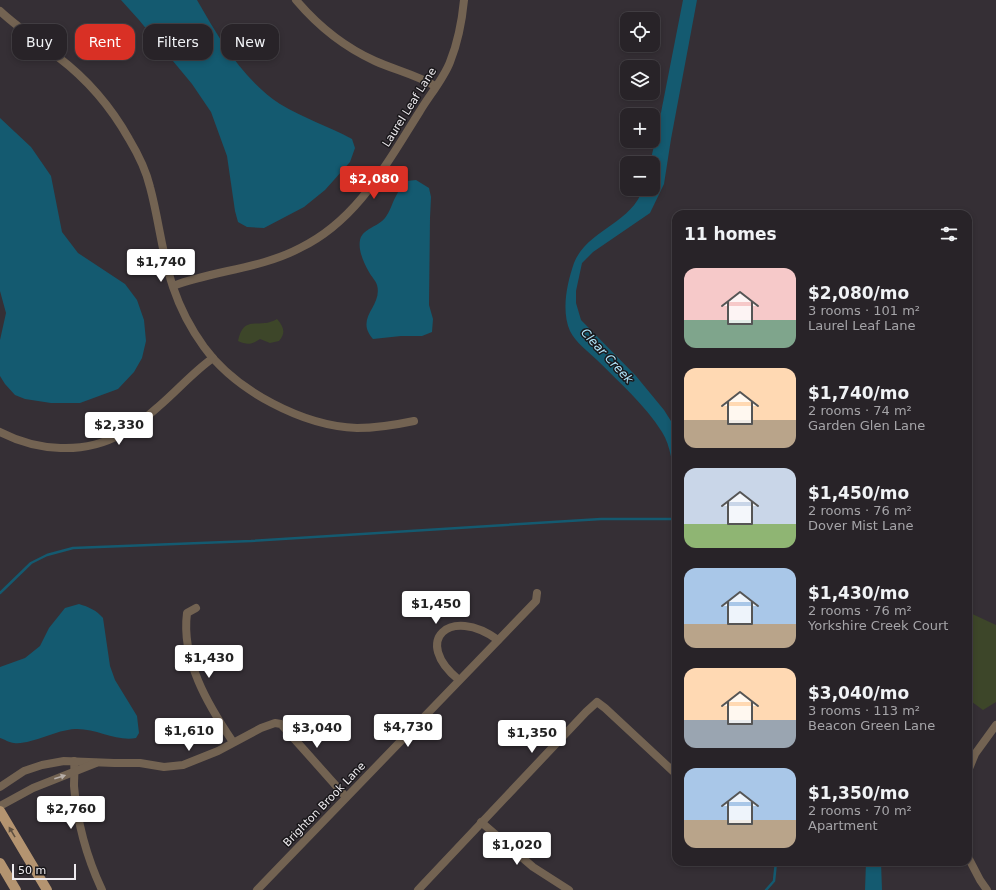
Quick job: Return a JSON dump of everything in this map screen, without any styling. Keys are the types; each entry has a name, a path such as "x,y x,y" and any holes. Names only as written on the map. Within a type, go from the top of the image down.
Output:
{"main road":[{"path":"0,811 47,890"},
{"path":"0,863 16,890"}],"street":[{"path":"296,0 317,23 347,45 375,61 435,86"},
{"name":"Laurel Leaf Lane","path":"173,286 202,276 269,262 300,248 339,223 353,210 371,187 449,64 455,50 462,21 464,0"},
{"path":"0,11 14,24 74,70 96,92 120,124 143,167 150,186 167,268 173,286 190,324 204,348 213,358 235,378 261,397 297,415 319,422 356,428 373,428 414,421"},
{"path":"0,432 13,439 44,447 80,447 100,443 120,434 138,423 158,407 198,369 213,358"},
{"name":"Brighton Brook Lane","path":"257,890 536,601 537,593"},
{"path":"196,608 187,613 187,640 191,659 210,706 233,742"},
{"path":"459,680 451,674 438,654 437,642 442,633 450,626 468,626 486,632 498,640"},
{"path":"418,890 481,822 597,702 672,770"},
{"path":"0,786 24,771 42,765 64,761 140,763 164,767 183,765 218,751 261,728 275,723 281,724 346,797"},
{"path":"972,761 975,754 996,725"},
{"path":"74,761 74,784 80,823 86,848 102,890"},
{"path":"0,806 33,788 98,762"},
{"path":"481,822 533,867 568,890"},
{"path":"972,865 987,890"}],"green space":[{"path":"277,319 283,330 283,335 279,341 270,343 260,339 249,344 238,341 244,327 253,324 270,322"},
{"path":"972,614 996,625 996,702 983,710 972,702"}],"water":[{"path":"121,0 197,0 211,24 143,25"},
{"path":"683,0 697,0 664,184 660,192 660,156 652,156 654,148 660,148 660,118"},
{"path":"213,27 221,40 221,60 235,60 254,83 280,104 352,139 355,148 350,162 325,190 304,207 264,228 247,227 238,222 227,156 211,112 192,84 172,60 213,60"},
{"path":"0,118 31,147 51,176 62,232 78,253 125,284 137,300 144,320 146,341 142,358 134,372 118,389 80,403 51,403 25,399 15,395 0,376 0,340 6,313 0,291"},
{"path":"416,180 429,188 431,197 429,305 433,319 432,332 422,336 401,336 373,339 366,324 367,318 378,293 377,285 362,257 360,240 367,230 379,224 385,218 397,194 407,181"},
{"name":"Clear Creek","path":"640,196 658,196 650,213 593,252 582,263 576,291 576,303 581,320 636,376 664,410 672,423 672,463 665,437 655,422 632,394 582,347 572,335 567,323 565,306 567,288 574,263 580,252 598,234 629,211"},
{"path":"79,604 92,609 103,618 110,666 115,680 137,716 139,733 136,738 129,739 114,737 83,729 75,729 21,743 12,743 0,738 0,667 25,658 40,646 49,628 65,608"},
{"path":"866,866 881,866 882,890 865,890"}],"waterway":[{"path":"0,593 31,563 47,555 73,548 251,541 601,519 672,519"},
{"path":"766,890 774,881 776,866"}]}
